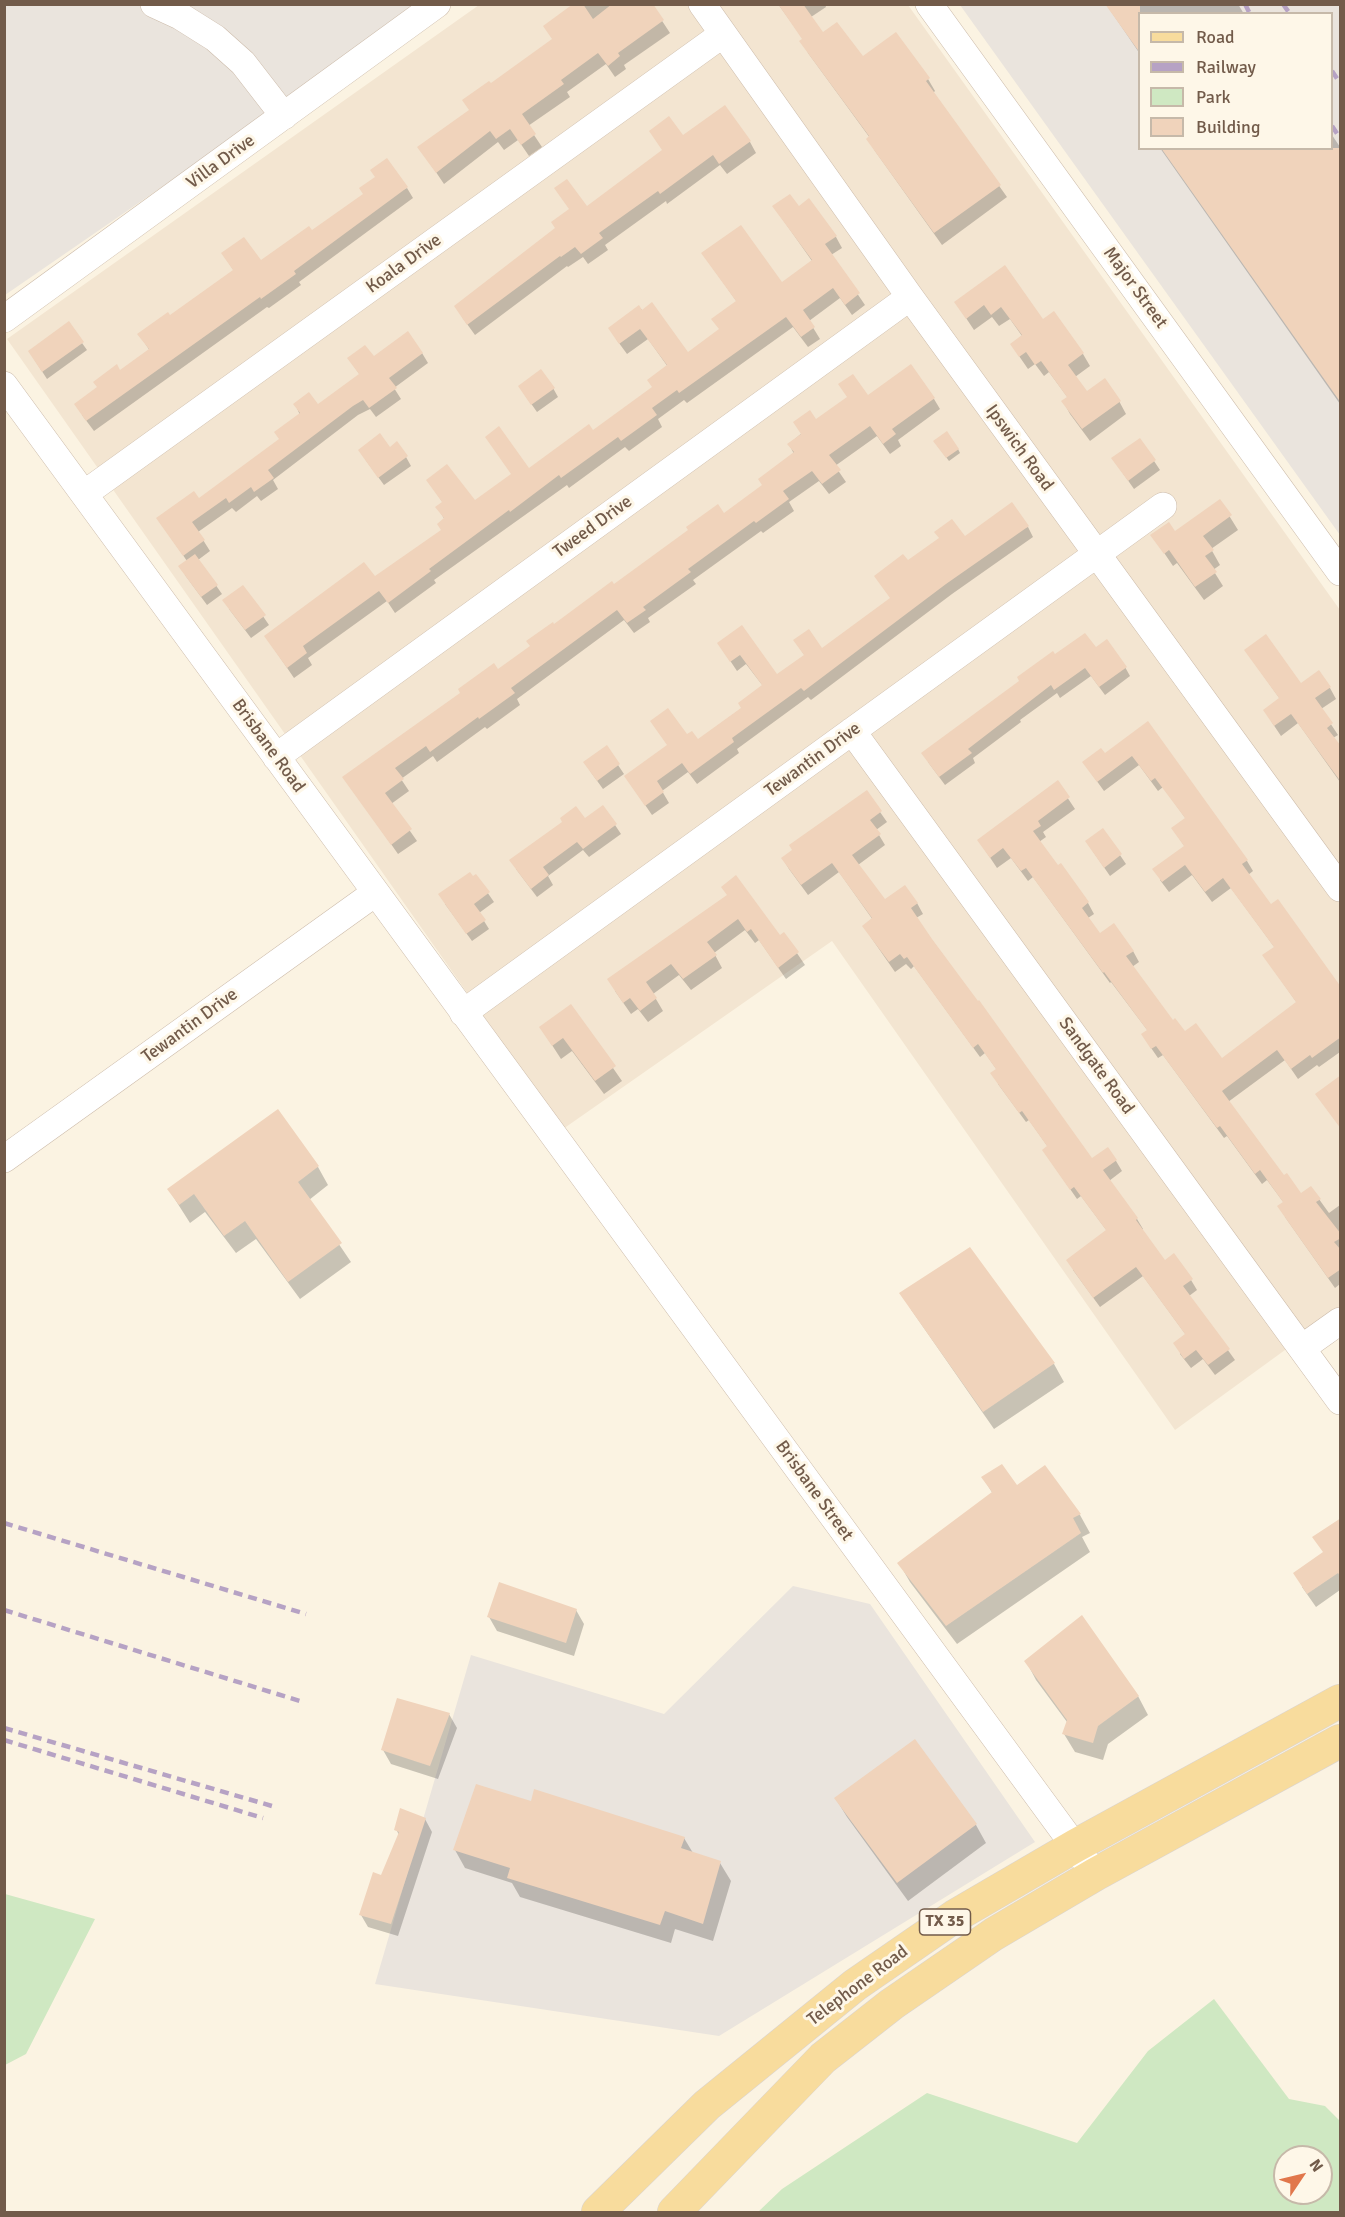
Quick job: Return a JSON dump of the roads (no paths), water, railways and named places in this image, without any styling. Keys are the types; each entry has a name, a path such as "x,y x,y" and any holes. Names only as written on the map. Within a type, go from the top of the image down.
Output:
{"main road":[{"name":"Telephone Road","path":"598,2212 707,2105 855,1985 955,1916 1075,1846 1341,1701"},
{"name":"Telephone Road","path":"674,2212 823,2058 892,2004 994,1934 1096,1875 1341,1741"}],"street":[{"path":"154,4 180,16 215,38 243,63 284,116"},
{"name":"Villa Drive","path":"4,319 437,4"},
{"name":"Ipswich Road","path":"702,4 1096,555 1341,888"},
{"name":"Major Street","path":"929,4 1341,572"},
{"name":"Koala Drive","path":"84,494 723,34"},
{"name":"Tweed Drive","path":"276,757 910,297"},
{"name":"Brisbane Road","path":"4,385 532,1107"},
{"name":"Tewantin Drive","path":"463,1013 1163,506"},
{"name":"Sandgate Road","path":"852,731 1341,1401"},
{"name":"Tewantin Drive","path":"4,1159 375,893"},
{"name":"Brisbane Street","path":"532,1107 1096,1875"},
{"path":"1302,1348 1341,1321"}],"railway":[{"path":"1245,4 1249,12"},
{"path":"1283,4 1289,12"},
{"path":"1333,72 1340,83"},
{"path":"1333,128 1340,138"},
{"path":"4,1523 306,1614"},
{"path":"4,1610 300,1701"},
{"path":"4,1728 272,1806"},
{"path":"4,1740 263,1818"}]}
